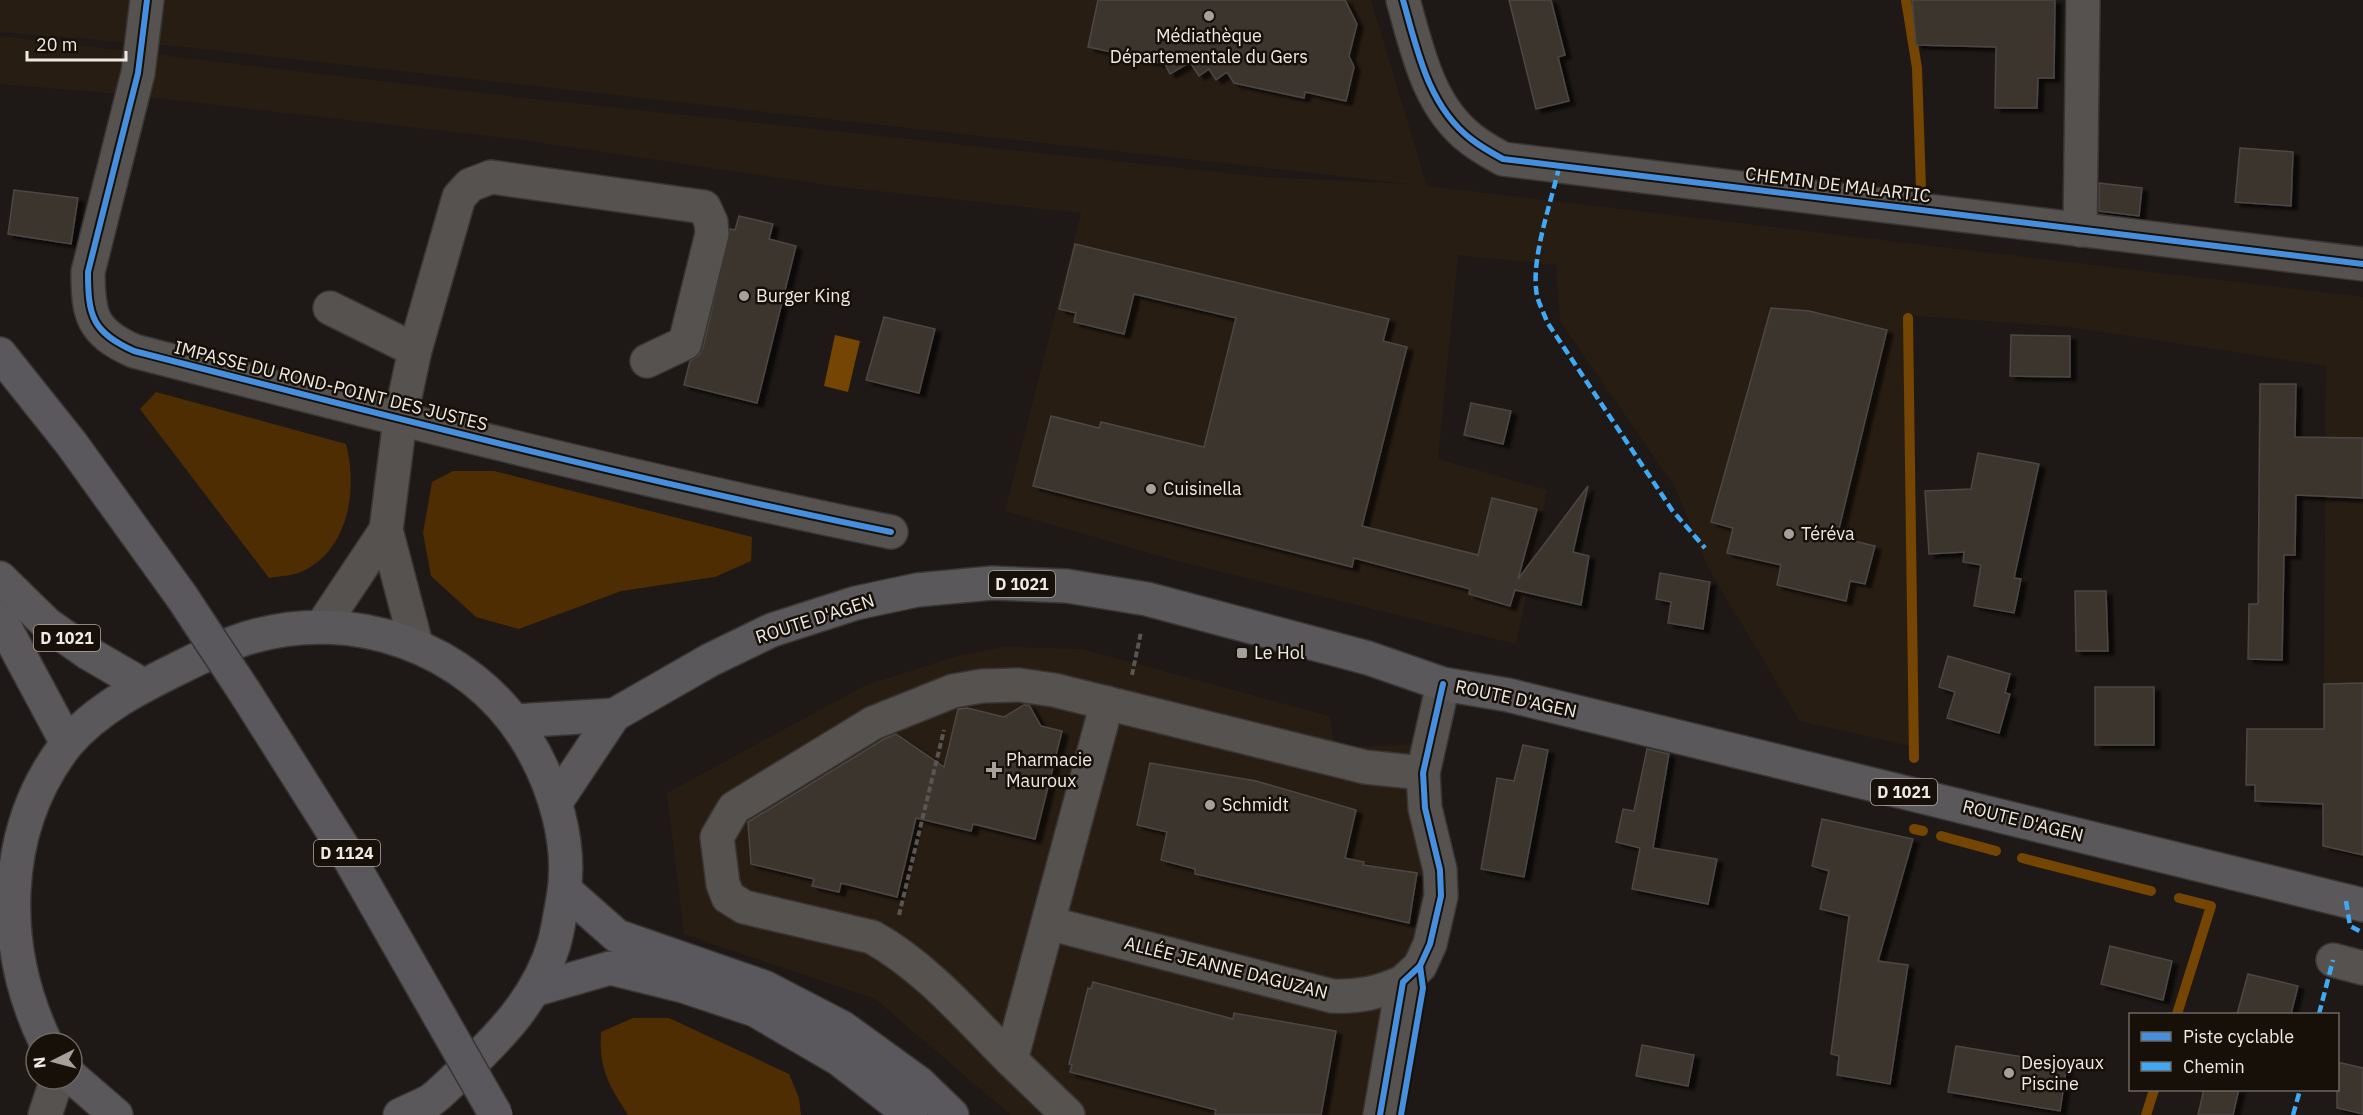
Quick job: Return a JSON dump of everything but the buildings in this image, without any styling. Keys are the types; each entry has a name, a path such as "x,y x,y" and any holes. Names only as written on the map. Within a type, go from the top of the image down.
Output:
{"highway":[{"name":"D 1124","path":"0,354 71,443 182,597 246,694 344,849 496,1115"},
{"path":"565,890 617,936 764,987 843,1028 918,1083 952,1115"},
{"path":"534,990 610,968 683,986 755,1010 839,1059 911,1115"}],"main road":[{"name":"D 1021","path":"0,578 47,624 88,654 143,685"},
{"name":"ROUTE D'AGEN","path":"515,721 614,715 710,660 772,630 856,603 917,590 992,584 1067,586 1147,598 1368,658 1443,684 1508,695 2363,905"},
{"name":"D 1021","path":"0,618 67,743"},
{"path":"39,1031 29,1015 10,958 3,911 7,844 41,780 67,743 103,711 143,685 249,637 287,628 322,626 363,629 416,644 467,674 515,721 537,755 556,802 563,842 565,890 554,945 534,990 500,1036 473,1062 431,1100 400,1115"},
{"name":"ROUTE D'AGEN","path":"556,802 614,715"},
{"path":"84,1087 116,1115"}],"street":[{"name":"IMPASSE DU ROND-POINT DES JUSTES","path":"147,0 138,73 88,272 88,304 96,323 114,342 134,351 400,420 736,500 891,532"},
{"name":"CHEMIN DE MALARTIC","path":"1403,0 1424,74 1443,108 1470,139 1503,159 2363,264"},
{"path":"2080,230 2083,0"},
{"path":"400,420 415,350 459,197 470,184 491,177 704,207 712,234 685,343 647,361"},
{"path":"330,308 415,350"},
{"name":"IMPASSE DU ROND-POINT DES JUSTES","path":"400,420 386,530 416,644"},
{"name":"IMPASSE DU ROND-POINT DES JUSTES","path":"322,626 386,530"},
{"path":"1380,1115 1403,982 1420,966 1430,944 1441,896 1440,870 1425,808 1423,773 1443,684"},
{"path":"1068,1115 917,967 891,948 872,937 744,907 728,897 723,884 717,837 734,808 873,723 953,691 982,686 1019,685 1054,690 1365,767 1423,773"},
{"path":"1011,1060 1048,922 1116,705"},
{"name":"ALLÉE JEANNE DAGUZAN","path":"1048,922 1332,996 1359,997 1379,993 1403,982"},
{"path":"45,1115 53,1091"}],"path":[{"path":"1116,705 1147,598"},
{"path":"891,948 953,691"}],"shaded area":[{"path":"0,0 1371,0 1427,186 2363,297 2363,860 2323,850 2326,366 2070,327 1904,315 1910,746 1800,721 1706,564 1675,487 1560,321 1556,265 1458,255 1438,459 1547,490 1516,644 1177,561 1005,511 1081,213 841,187 515,139 120,94 0,84 0,36 524,98 1265,177 1410,184 185,47 0,32"},
{"path":"835,335 860,341 848,392 824,386"},
{"path":"156,392 346,444 351,480 350,499 346,517 330,549 317,562 301,572 269,578 140,409"},
{"path":"453,471 494,471 752,537 751,561 715,577 621,591 519,629 476,617 431,576 423,533 432,482"},
{"path":"1004,647 1082,649 1329,716 1335,748 1414,744 1406,789 1427,863 1421,913 1366,1115 1011,1115 875,999 684,934 667,793 866,685 961,655"},
{"path":"633,1018 669,1018 789,1074 799,1098 801,1115 628,1115 606,1076 603,1066 601,1032"}],"waterway":[{"path":"1906,0 1917,68 1921,189"},
{"path":"1908,318 1914,758"},
{"path":"1914,829 1923,831"},
{"path":"1941,836 1996,851"},
{"path":"2022,858 2151,891"},
{"path":"2177,1013 2211,906 2179,898"},
{"path":"2146,1115 2154,1091"}],"marked path":[{"path":"1559,167 1536,265 1539,302 1547,322 1672,510 1705,548"},
{"path":"2346,901 2350,926 2363,933"},
{"path":"2319,1013 2333,960"},
{"path":"2293,1115 2300,1091"}],"cycle path":[{"path":"147,0 138,73 88,272 91,311 95,321 109,337 134,351 417,423 700,491 891,532"},
{"path":"1403,0 1426,76 1444,110 1456,126 1471,139 1503,159 2363,264"},
{"path":"1380,1115 1403,982 1420,966 1430,944 1441,896 1440,870 1425,808 1423,773 1443,684"},
{"path":"1401,1115 1423,988 1420,966"}],"place":[{"name":"Médiathèque Départementale du Gers","path":"1209,16"},
{"name":"Burger King","path":"744,296"},
{"name":"Cuisinella","path":"1151,489"},
{"name":"Téréva","path":"1789,534"},
{"name":"Le Hol","path":"1242,653"},
{"name":"Pharmacie Mauroux","path":"994,770"},
{"name":"Schmidt","path":"1210,805"},
{"name":"Desjoyaux Piscine","path":"2009,1073"}]}
